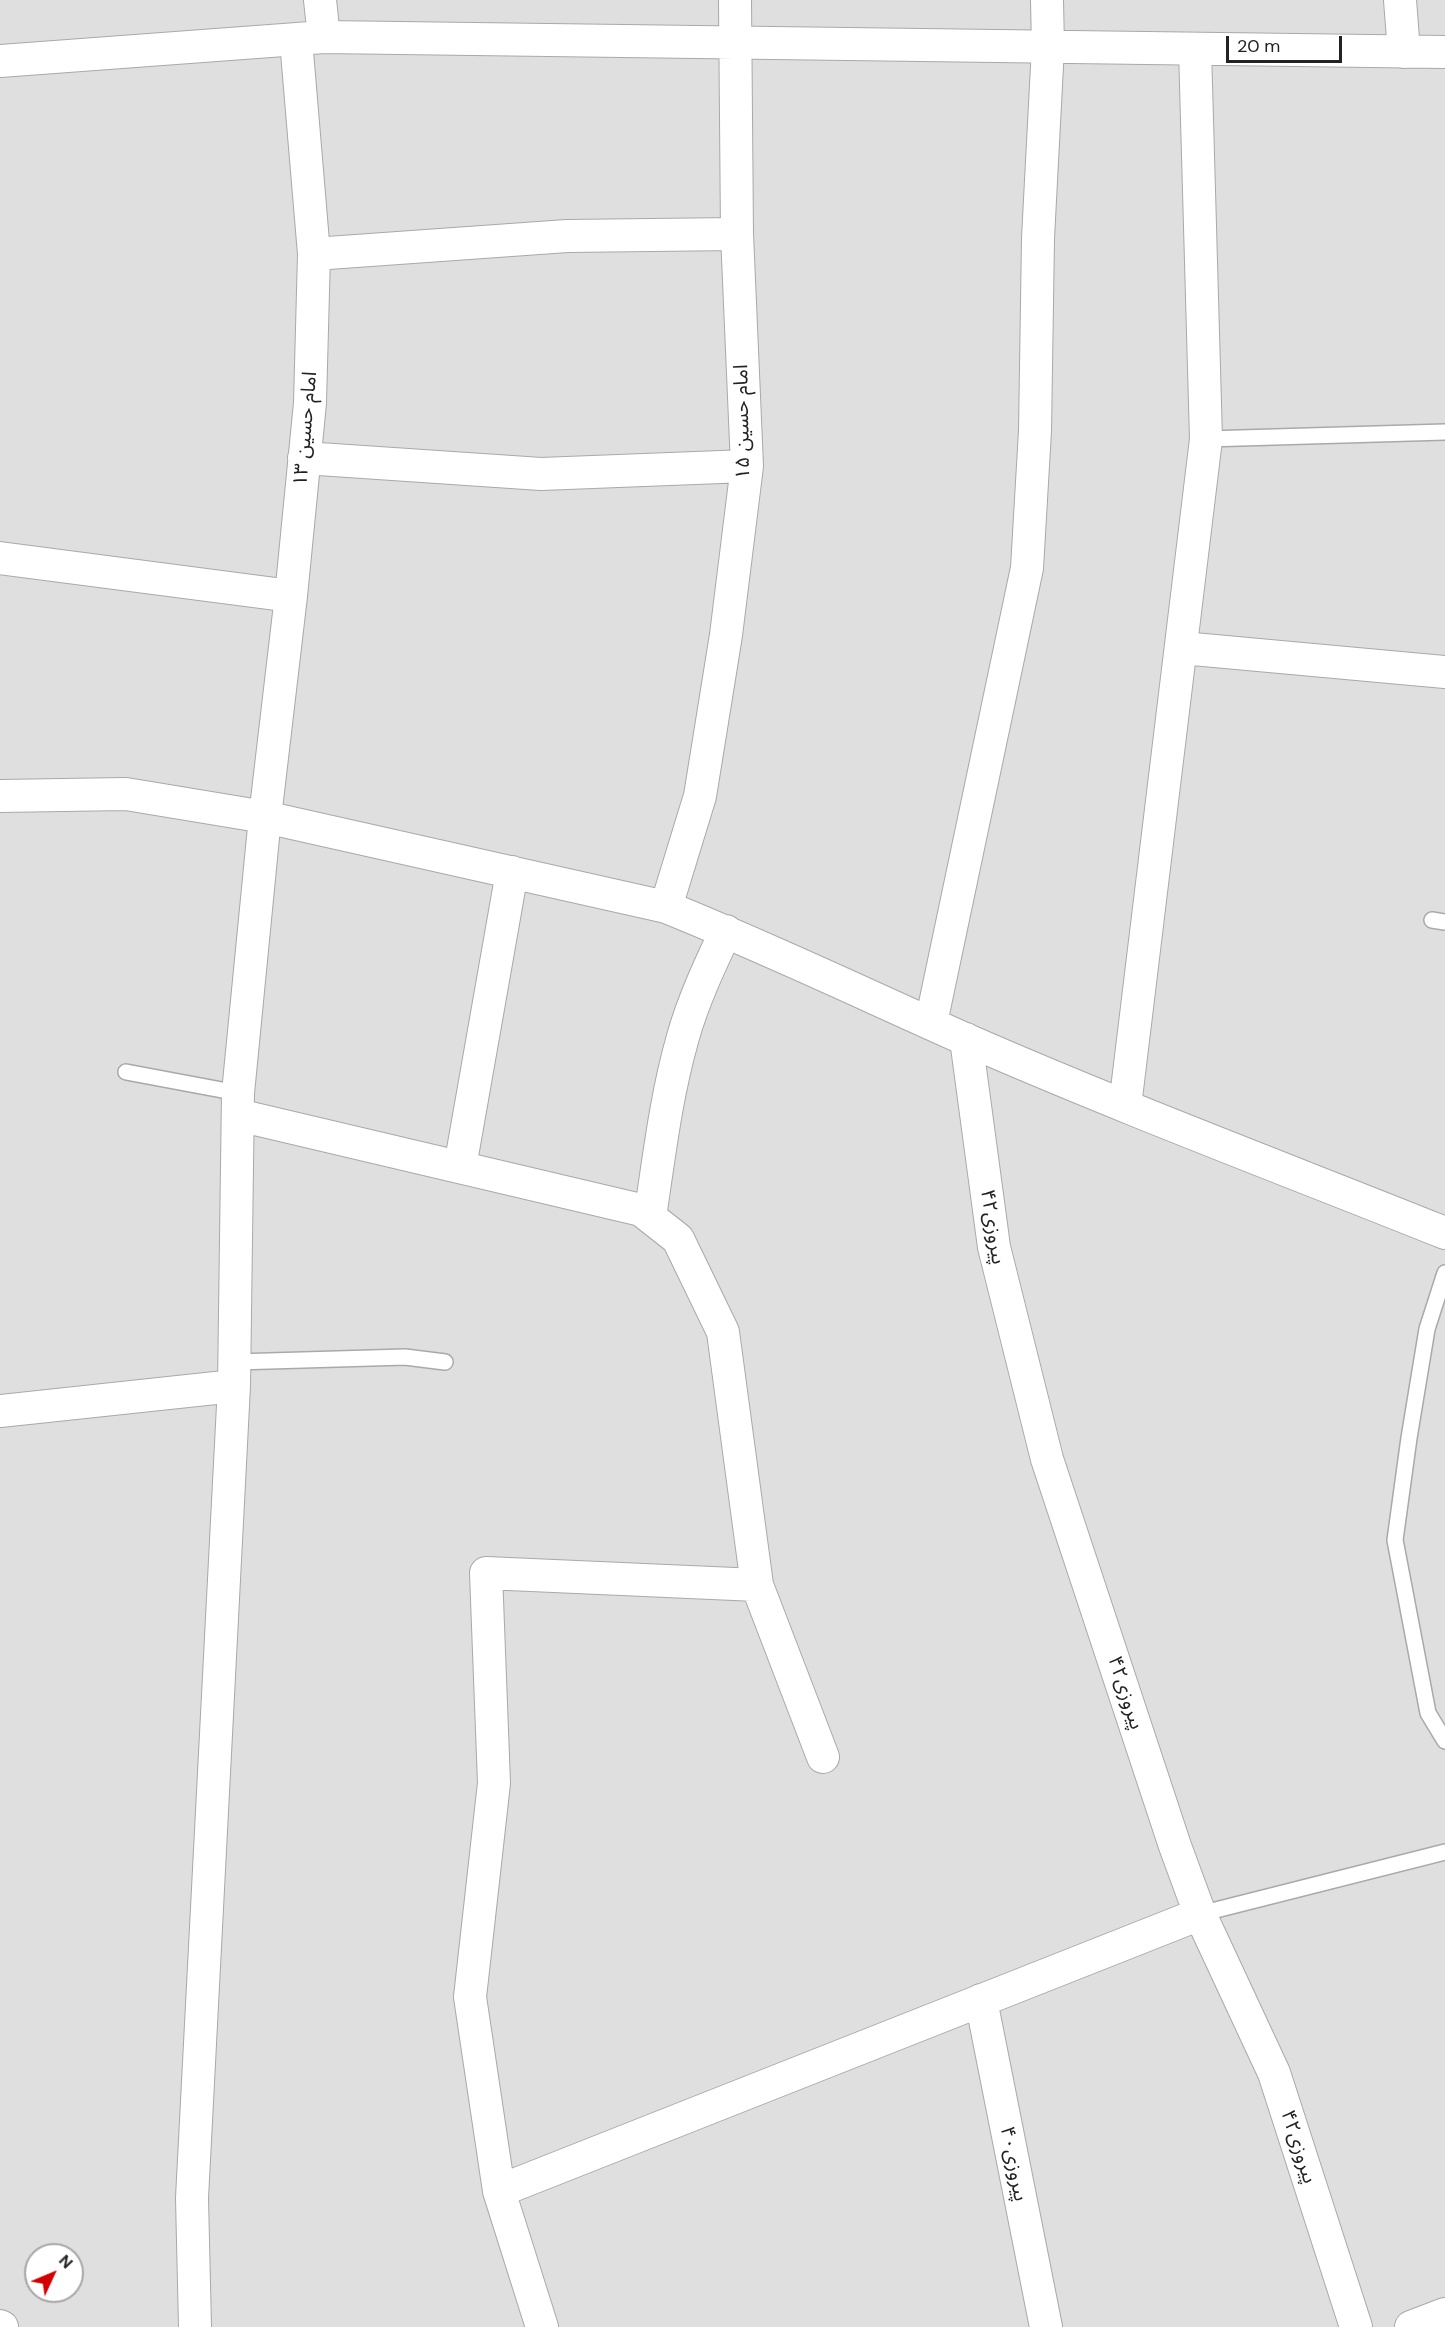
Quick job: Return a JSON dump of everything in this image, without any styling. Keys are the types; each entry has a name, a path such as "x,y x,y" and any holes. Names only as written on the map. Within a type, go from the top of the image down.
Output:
{"street":[{"name":"امام حسین ۱۳","path":"195,2327 192,2198 235,1374 238,1104 265,817 291,596 310,403 314,254 310,38 320,0"},
{"name":"امام حسین ۱۵","path":"666,908 700,796 726,635 747,466 737,234 735,0"},
{"path":"931,1023 1027,568 1035,431 1038,238 1048,47 1047,0"},
{"path":"1400,0 1404,52"},
{"path":"0,61 310,38 1445,52"},
{"path":"1125,1106 1206,439 1195,49"},
{"path":"314,254 567,236 737,234"},
{"path":"304,458 541,474 747,466"},
{"path":"0,558 291,596"},
{"path":"1182,648 1445,672"},
{"path":"0,796 126,794 265,817 666,908 726,931 966,1039 1125,1106 1445,1233"},
{"path":"460,1167 512,872"},
{"path":"650,1217 667,1108 683,1036 709,967 726,931"},
{"name":"پیروزی۴۲","path":"966,1039 994,1247 1047,1459 1200,1914 1274,2073 1356,2327"},
{"path":"238,1104 460,1167 641,1210 678,1239 723,1332 757,1585 823,1757"},
{"path":"0,1411 235,1374"},
{"path":"542,2327 499,2192 470,1997 494,1783 486,1573 757,1585"},
{"path":"499,2192 1200,1914"},
{"name":"پیروزی۴۰","path":"981,2000 1046,2327"},
{"path":"1411,2327 1445,2314"}],"lane":[{"path":"1206,439 1445,432"},
{"path":"126,1072 238,1104"},
{"path":"1445,1273 1427,1329 1395,1540 1428,1713 1445,1741"},
{"path":"235,1374 405,1357 445,1362"},
{"path":"1200,1914 1445,1852"}],"shaded area":[{"path":"0,0 1445,0 1445,2327 0,2327"}]}
